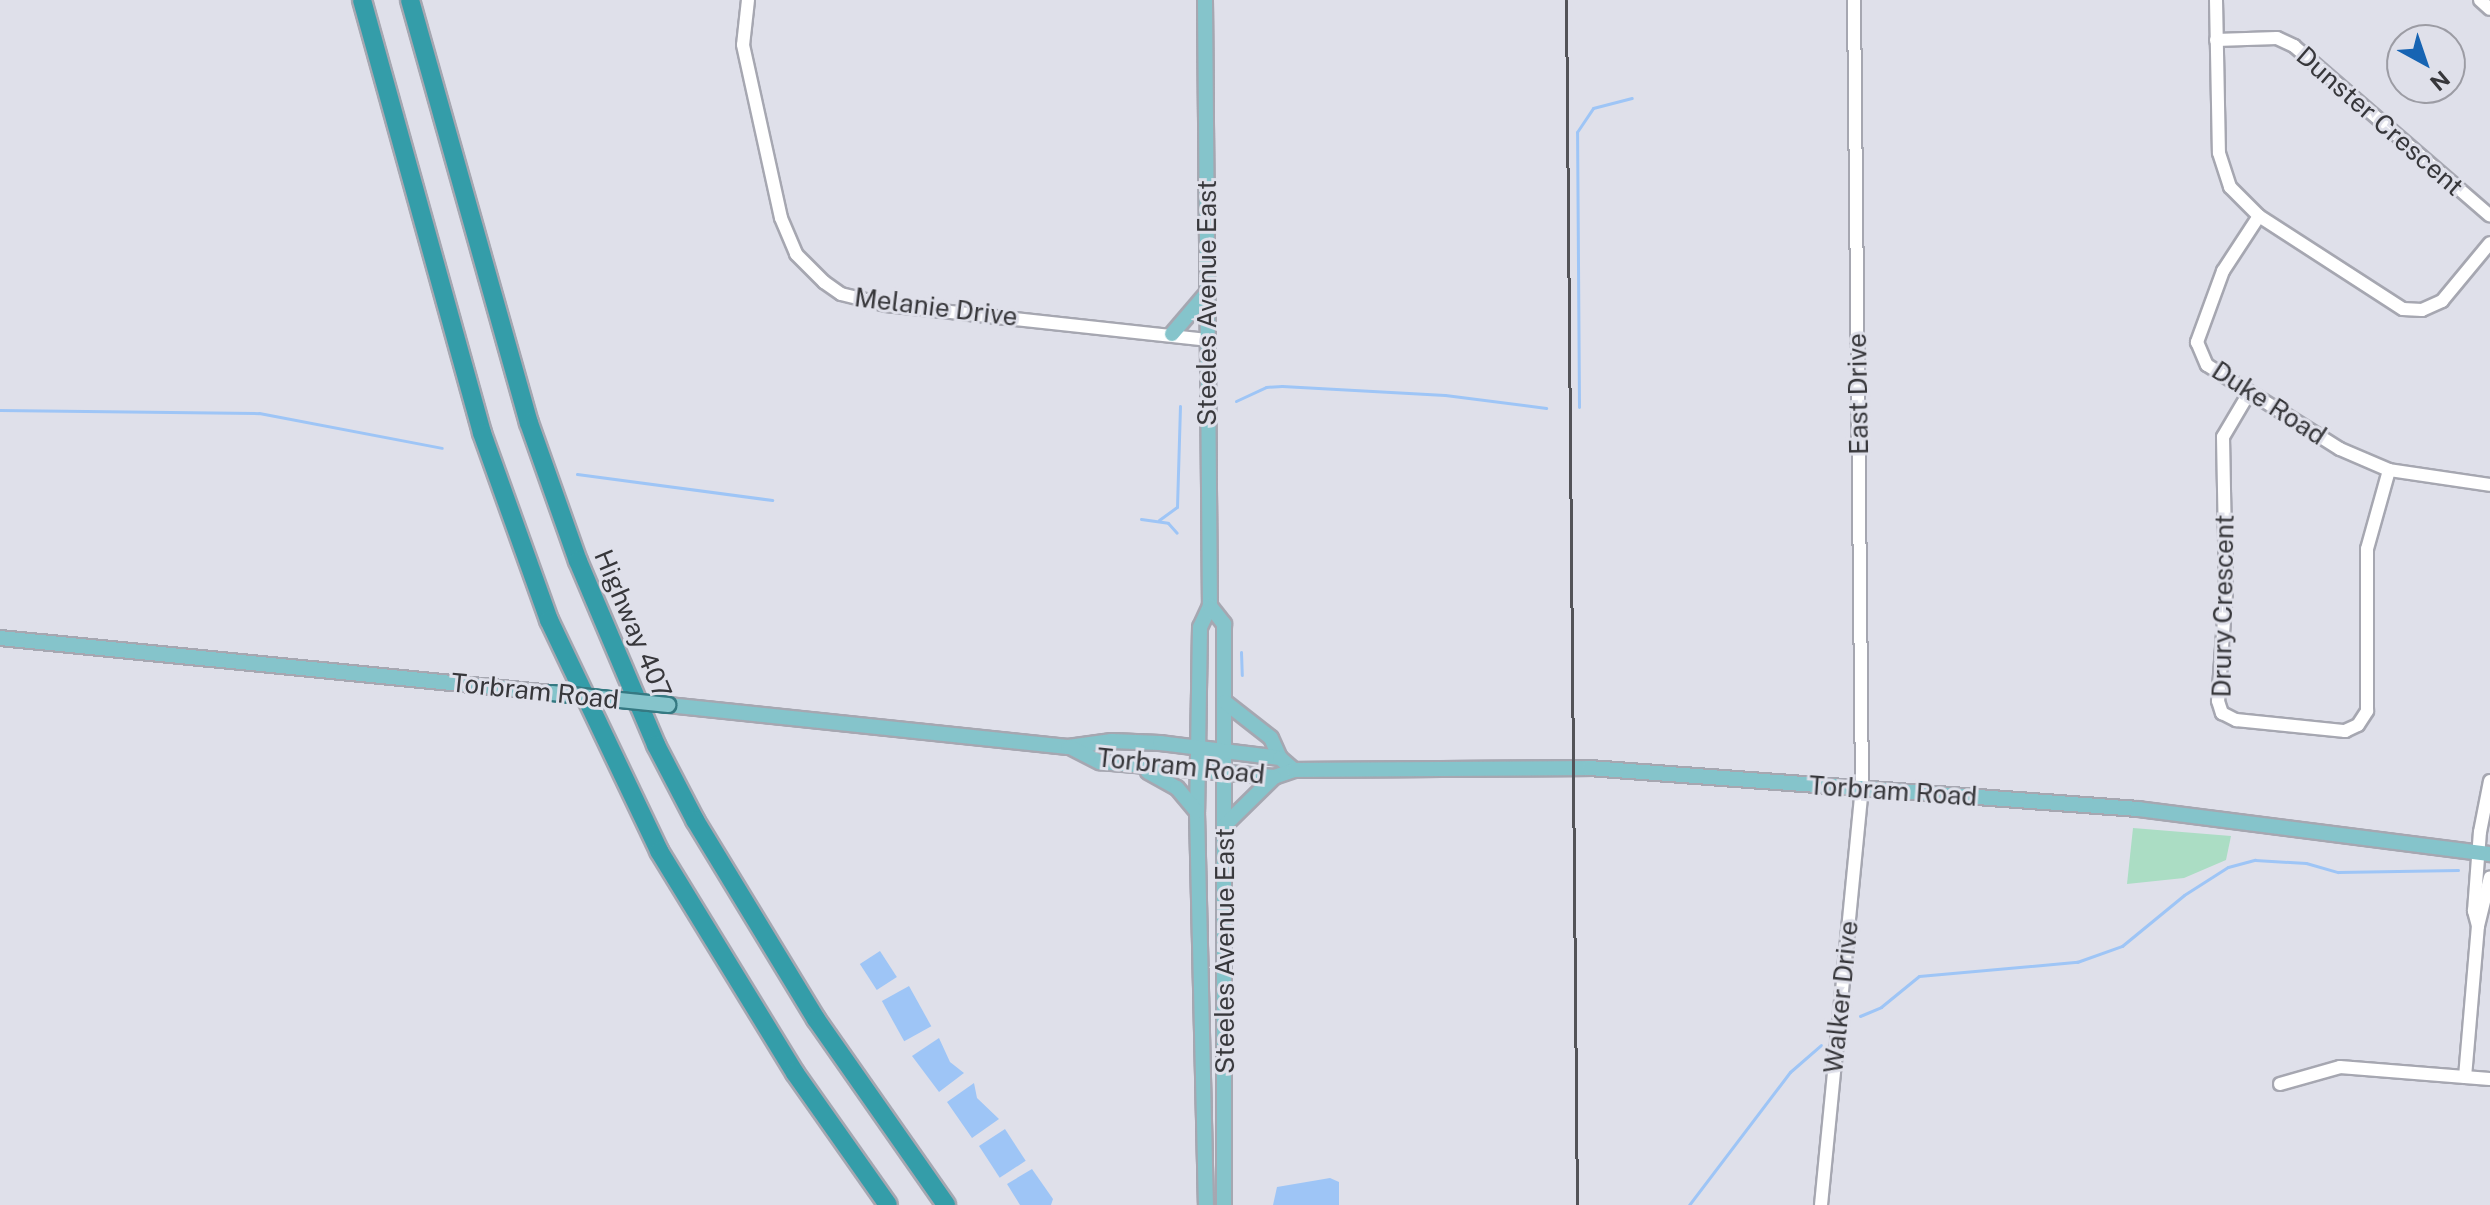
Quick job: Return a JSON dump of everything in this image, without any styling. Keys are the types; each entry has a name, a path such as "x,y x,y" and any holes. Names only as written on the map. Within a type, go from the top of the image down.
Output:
{"highway":[{"path":"362,0 482,433 549,620 659,851 795,1073 888,1205"},
{"name":"Highway 407","path":"410,0 529,423 578,561 656,745 816,1019 946,1205"}],"main road":[{"name":"Steeles Avenue East","path":"1205,0 1210,606 1200,627 1197,812 1206,1205"},
{"path":"1172,334 1207,293"},
{"name":"Steeles Avenue East","path":"1210,606 1224,624 1224,1205"},
{"name":"Torbram Road","path":"0,638 1070,747 1112,741 1199,748 1280,758 1294,770"},
{"path":"1225,702 1271,738 1280,758"},
{"name":"Torbram Road","path":"1070,747 1100,762 1274,777 1294,770 1589,768 2138,809 2484,854"},
{"path":"1132,766 1170,783 1197,812"},
{"path":"1224,826 1274,777"}],"street":[{"name":"Melanie Drive","path":"748,0 743,45 781,218 796,254 824,282 866,302 1207,340"},
{"name":"East Drive","path":"1854,0 1862,789"},
{"path":"2216,0 2219,153 2230,187 2259,216 2403,309 2422,310 2442,301 2490,243"},
{"path":"2480,0 2490,9"},
{"name":"Dunster Crescent","path":"2216,40 2277,38 2294,46 2490,216"},
{"name":"Duke Road","path":"2259,216 2223,271 2197,342 2207,365 2340,449 2389,470 2489,483"},
{"name":"Drury Crescent","path":"2249,393 2223,437 2226,593 2218,701 2222,713 2236,720 2345,731 2358,725 2367,711 2367,549 2389,470"},
{"path":"2478,926 2474,911 2484,854 2490,781"},
{"name":"Walker Drive","path":"1821,1205 1862,789"},
{"path":"2465,1077 2478,926 2490,877"},
{"path":"2280,1084 2340,1067 2490,1079"}],"green space":[{"path":"2133,828 2231,836 2226,860 2184,878 2127,884"}],"water":[{"path":"880,951 897,977 877,990 860,964"},
{"path":"909,986 931,1026 904,1041 882,1001"},
{"path":"939,1038 950,1062 964,1073 939,1092 912,1056"},
{"path":"974,1083 977,1098 999,1119 972,1138 947,1102"},
{"path":"1005,1129 1026,1161 1000,1178 979,1146"},
{"path":"1032,1169 1053,1199 1051,1205 1020,1205 1007,1184"},
{"path":"1330,1178 1339,1182 1339,1205 1273,1205 1277,1187"}],"waterway":[{"path":"1579,407 1577,132 1593,108 1632,98"},
{"path":"1236,401 1266,387 1282,386 1445,395 1546,408"},
{"path":"1159,520 1177,507 1180,406"},
{"path":"0,410 259,413 442,448"},
{"path":"577,474 772,500"},
{"path":"1141,519 1168,523 1177,533"},
{"path":"1241,652 1242,675"},
{"path":"1860,1016 1881,1007 1919,976 2077,962 2122,946 2184,895 2228,867 2255,860 2306,863 2338,872 2458,870"},
{"path":"1689,1205 1790,1072 1821,1045"}],"railway":[{"path":"1566,0 1577,1205"}]}
